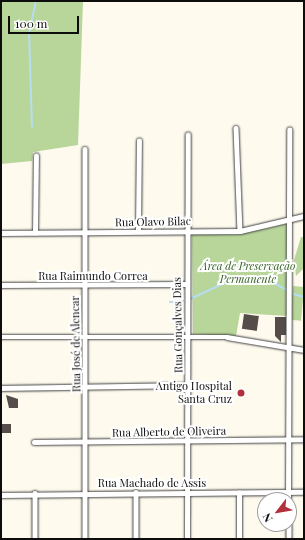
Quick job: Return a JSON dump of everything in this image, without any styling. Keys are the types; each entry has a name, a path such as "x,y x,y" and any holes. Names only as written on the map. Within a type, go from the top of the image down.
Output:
{"street":[{"path":"236,128 240,231"},
{"path":"288,491 291,348 289,130"},
{"name":"Rua Gonçalves Dias","path":"187,539 188,336 186,284 188,230 188,134"},
{"path":"138,231 139,141"},
{"name":"Rua José de Alencar","path":"85,149 83,233 86,338 85,539"},
{"path":"35,233 36,156"},
{"name":"Rua Olavo Bilac","path":"1,233 83,233 188,230 240,231 304,216"},
{"name":"Rua Raimundo Correa","path":"1,285 84,286 186,284"},
{"path":"1,338 227,337 304,350"},
{"path":"1,388 188,385"},
{"name":"Rua Alberto de Oliveira","path":"34,442 304,439"},
{"path":"136,492 136,539"},
{"name":"Rua Machado de Assis","path":"1,495 35,493 136,492 304,492"},
{"path":"35,493 35,539"},
{"path":"239,493 239,539"}],"green space":[{"path":"1,1 83,1 78,145 33,152 32,161 1,164"},
{"name":"Área de Preservação Permanente","path":"287,224 288,316 240,313 236,336 193,334 192,234 237,235"},
{"path":"301,237 304,237 304,268 296,276 294,260"},
{"path":"293,286 304,287 301,321 290,320"}],"building":[{"path":"244,314 259,316 257,331 242,329"},
{"path":"275,317 286,317 286,335 281,335 281,342 275,336"},
{"path":"6,395 18,399 18,408 9,408"},
{"path":"1,424 11,424 11,433 1,433"}],"waterway":[{"path":"32,127 29,34 36,1"},
{"path":"190,299 227,282 250,279 274,283 287,290"},
{"path":"294,294 304,297"},
{"path":"170,302 183,301"}],"place":[{"name":"Antigo Hospital Santa Cruz","path":"241,393"}]}
